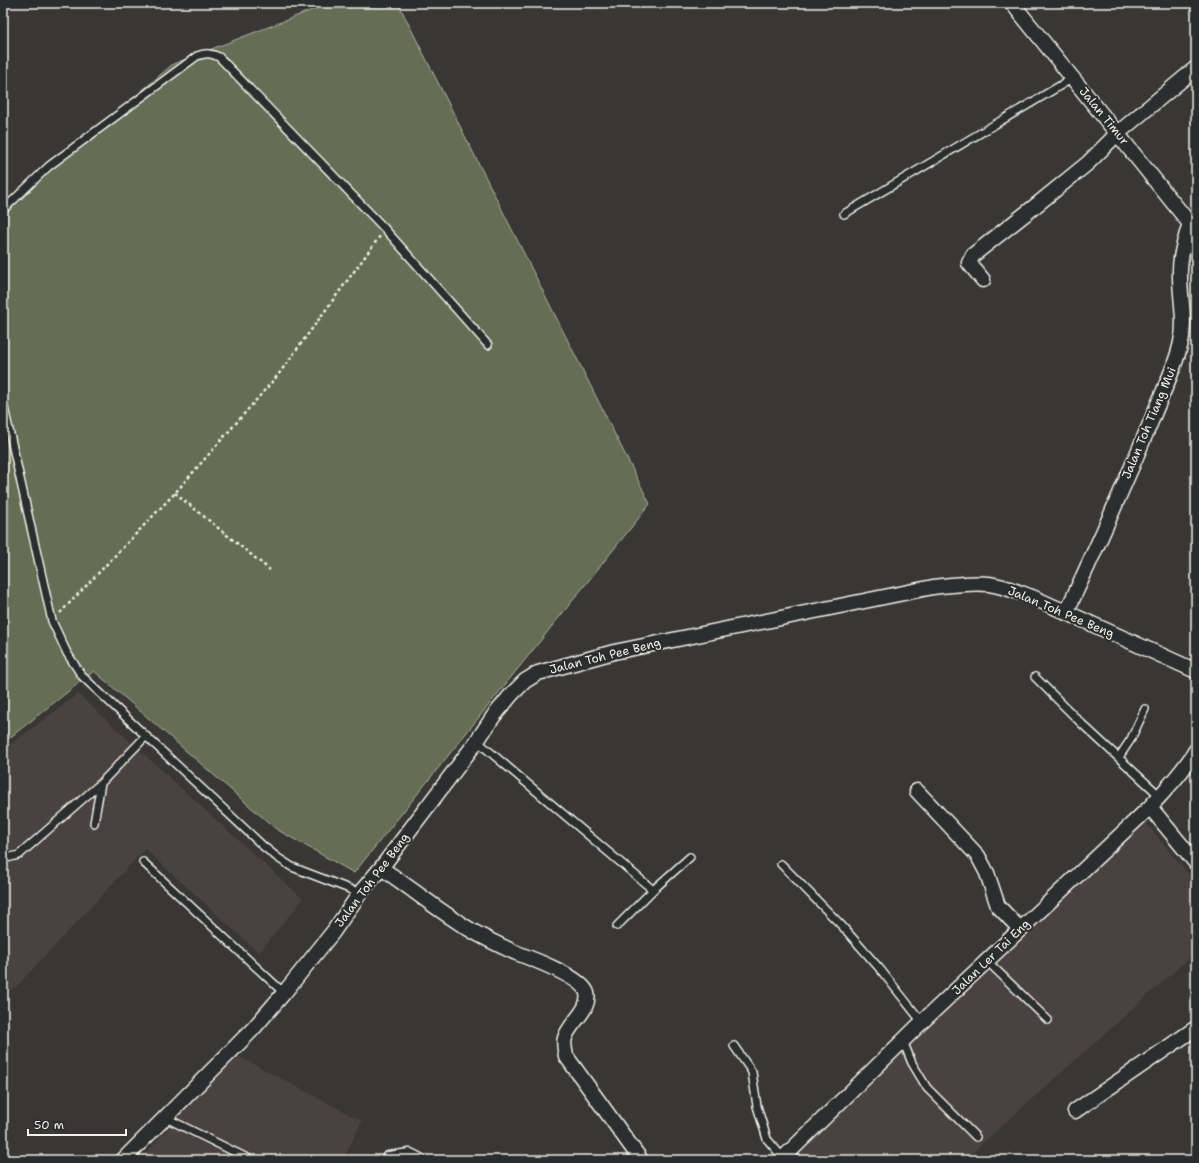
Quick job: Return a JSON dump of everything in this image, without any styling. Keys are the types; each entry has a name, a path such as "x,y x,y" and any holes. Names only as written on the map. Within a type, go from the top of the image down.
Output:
{"street":[{"name":"Jalan Timur","path":"1012,3 1193,227"},
{"path":"983,280 969,262 973,255 1076,173 1102,150 1118,133 1196,68"},
{"name":"Jalan Toh Tiang Mui","path":"1066,613 1088,567 1176,359 1181,343 1183,319 1180,281 1182,248 1193,227"},
{"name":"Jalan Toh Pee Beng","path":"123,1160 253,1029 284,993 333,932 360,893 381,868 477,741 493,717 525,681 538,672 614,652 933,587 965,584 989,584 1008,588 1196,671"},
{"name":"Jalan Ler Tai Eng","path":"782,1159 922,1022 1150,807 1191,759 1196,750"},
{"path":"917,791 978,856 987,873 998,906 1020,929"},
{"path":"1150,807 1196,863"},
{"path":"381,868 459,923 498,944 546,964 583,986 586,991 586,1004 567,1031 564,1040 566,1056 641,1160"},
{"path":"1075,1111 1196,1028"},
{"path":"388,1160 410,1156 418,1160"}],"lane":[{"path":"3,210 49,166 197,56 209,54 219,57 385,229 488,345"},
{"path":"844,214 1073,78"},
{"path":"3,403 52,621 67,653 82,676 263,846 278,858 292,867 360,893"},
{"path":"1035,677 1081,723 1160,796"},
{"path":"1118,757 1131,739 1145,709"},
{"path":"3,856 7,858 19,855 101,783 146,736"},
{"path":"477,741 653,890"},
{"path":"94,823 101,783"},
{"path":"618,926 653,890 690,857"},
{"path":"143,862 284,993"},
{"path":"780,864 848,932 922,1022"},
{"path":"987,961 1048,1020"},
{"path":"903,1042 912,1063 927,1088 976,1137"},
{"path":"734,1046 752,1072 757,1106 767,1139 782,1159"},
{"path":"166,1118 251,1160"}],"path":[{"path":"52,621 175,493 278,375 385,229"},
{"path":"175,493 270,570"}],"shaded area":[{"path":"78,694 303,899 259,953 145,849 16,987 3,994 3,750"},
{"path":"1146,823 1196,883 1196,952 964,1160 777,1160"},
{"path":"235,1054 362,1121 343,1160 140,1160"}],"green space":[{"path":"330,3 398,3 650,504 354,873 276,829 94,671 3,743 3,209 173,64"}]}
